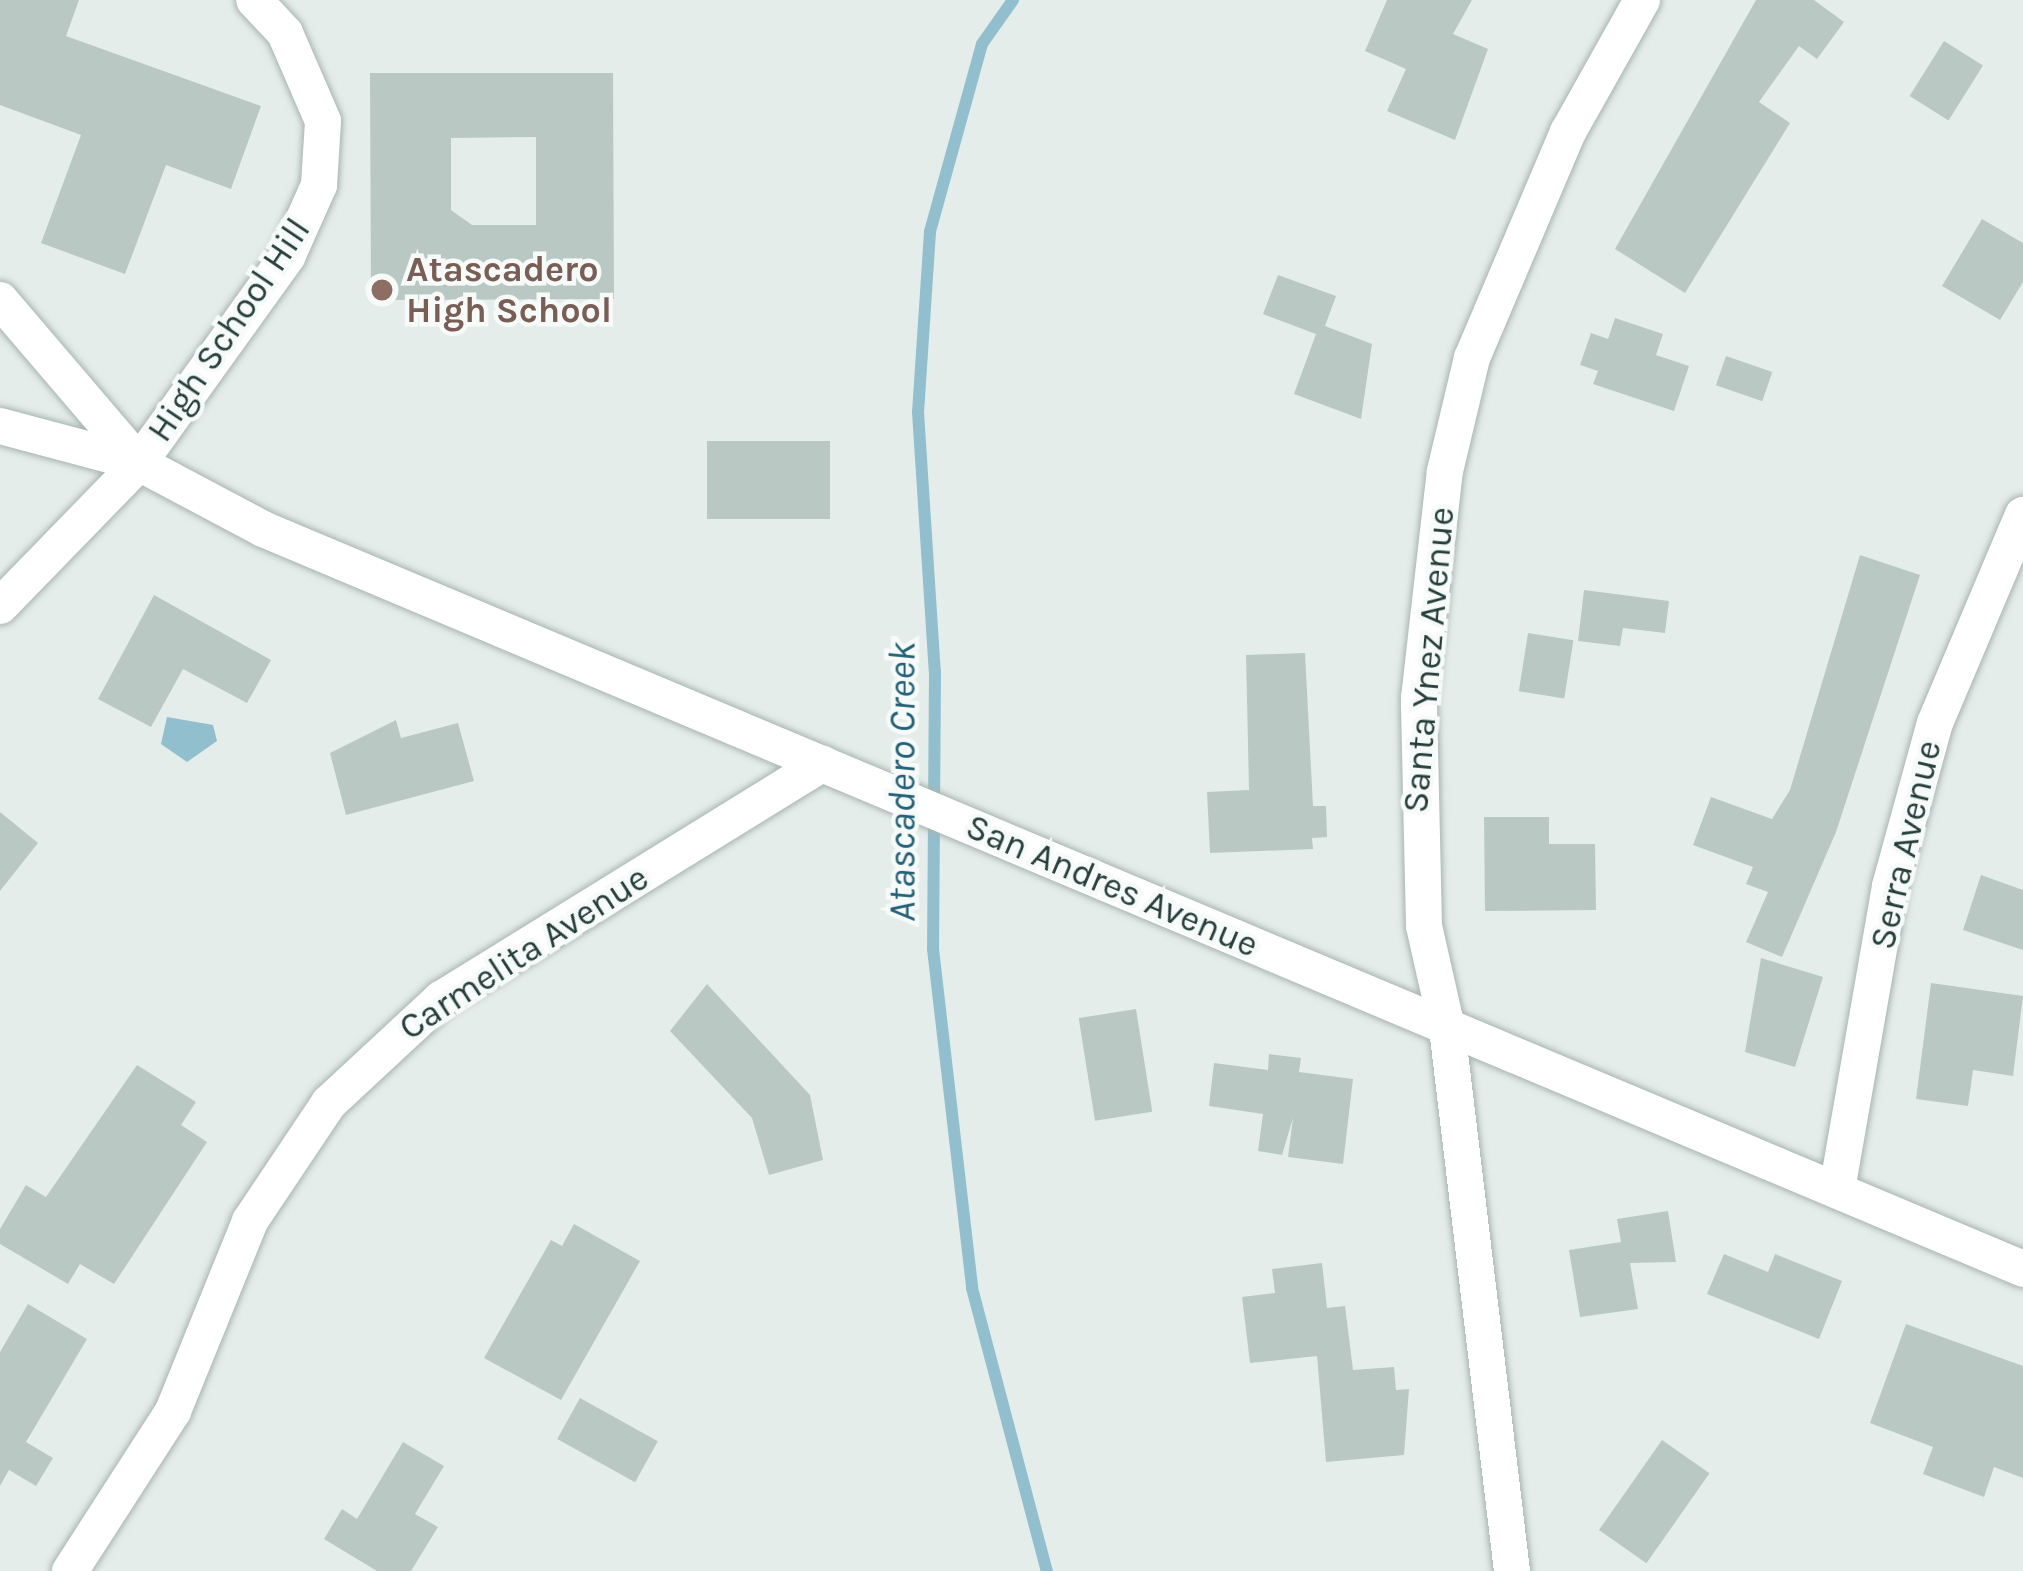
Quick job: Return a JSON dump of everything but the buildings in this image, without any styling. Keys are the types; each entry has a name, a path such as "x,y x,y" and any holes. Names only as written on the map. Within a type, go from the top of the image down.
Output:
{"street":[{"name":"High School Hill","path":"0,606 139,463 287,256 319,185 312,82 254,0"},
{"name":"Santa Ynez Avenue","path":"1512,1571 1447,1028 1415,826 1445,471 1472,358 1518,243 1642,0"},
{"name":"San Andres Avenue","path":"0,300 139,463 263,529 2023,1269"},
{"path":"0,426 139,463"},
{"name":"Serra Avenue","path":"1837,1190 1890,886 1935,723 2023,515"},
{"name":"Carmelita Avenue","path":"70,1571 173,1411 250,1221 329,1103 441,999 822,764"}],"water":[{"path":"167,717 213,725 217,741 187,762 161,744"}],"waterway":[{"name":"Atascadero Creek","path":"1013,0 982,44 930,232 918,412 935,672 933,949 972,1288 1047,1571"}],"place":[{"name":"Atascadero High School","path":"382,290"}]}
